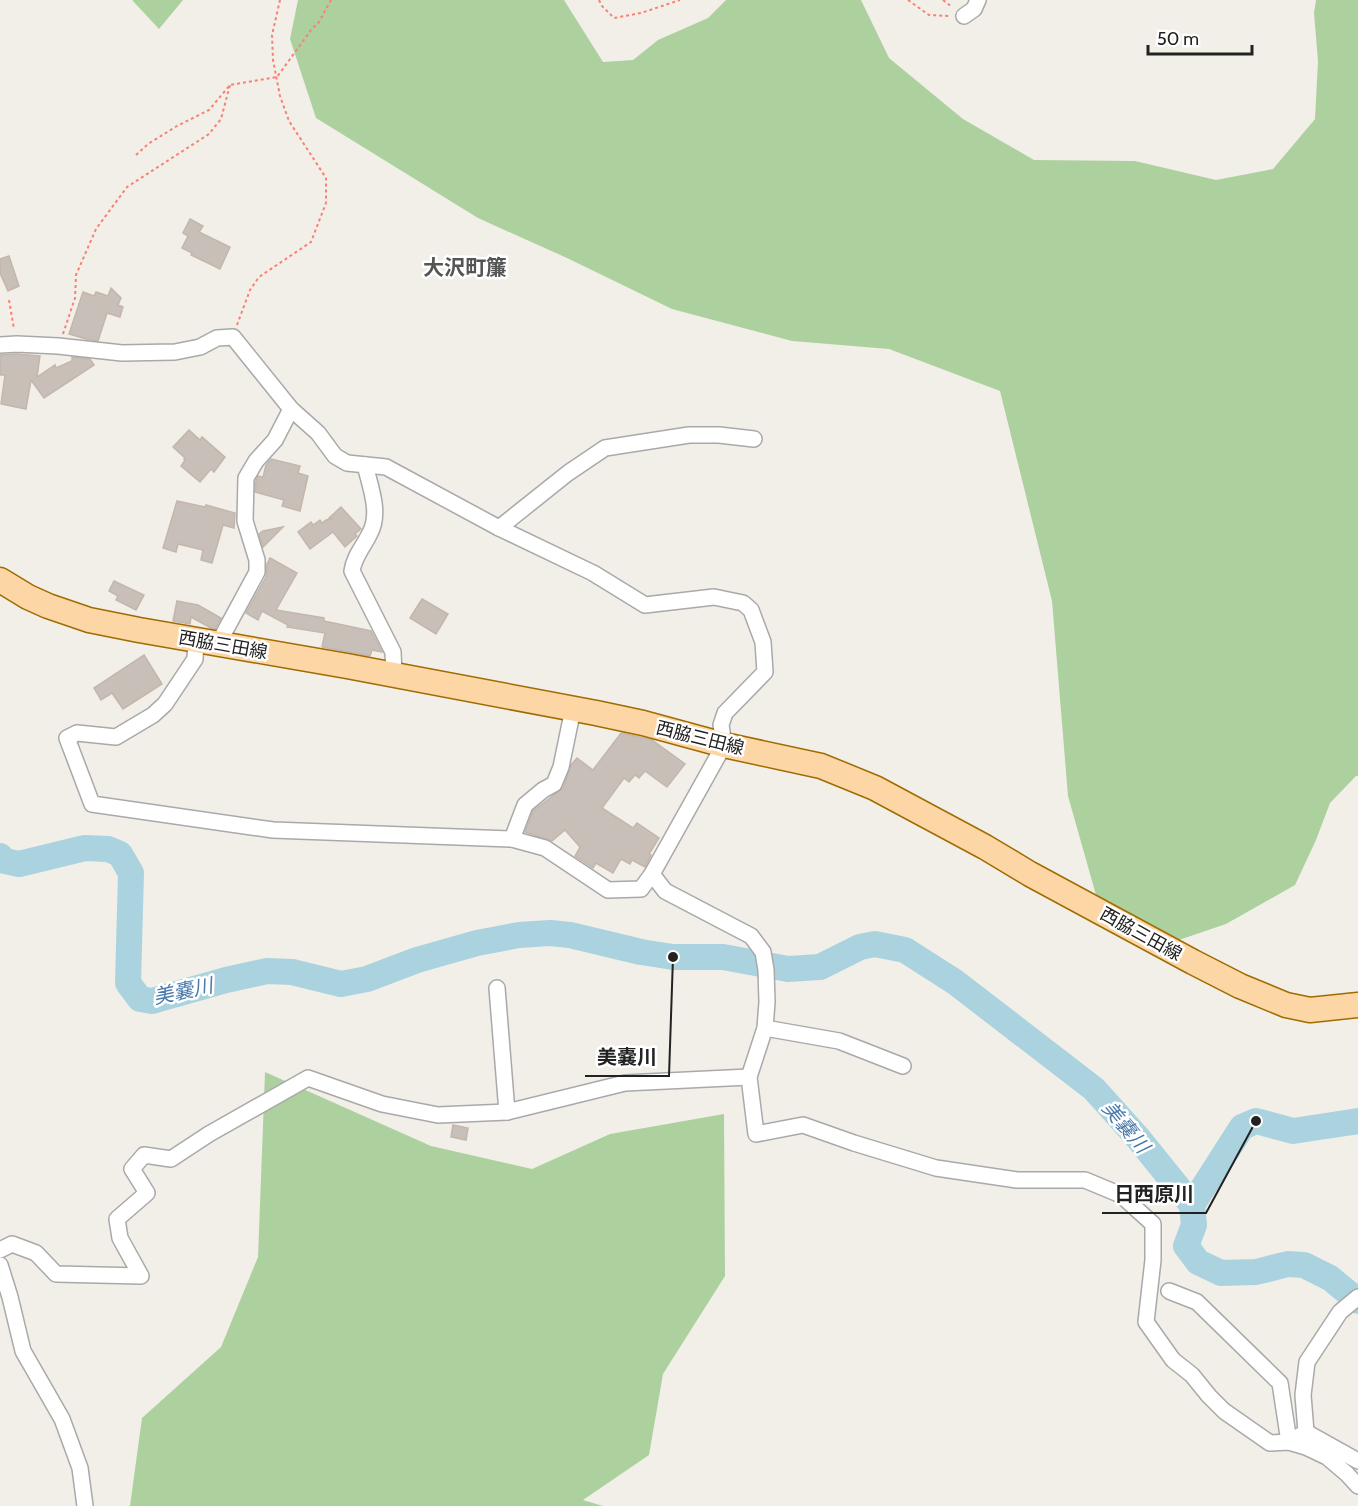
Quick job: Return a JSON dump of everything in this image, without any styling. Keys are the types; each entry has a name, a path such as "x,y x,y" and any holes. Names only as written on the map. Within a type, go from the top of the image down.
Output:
{"main road":[{"name":"西脇三田線","path":"0,580 28,597 89,620 573,709 643,723 724,745 821,766 875,788 1193,962 1265,997 1286,1005 1310,1010 1358,1005"}],"street":[{"path":"964,16 974,9 978,0"},
{"path":"0,345 58,346 122,353 175,352 200,347 217,338 233,337 291,409 318,433 334,456 347,463 386,467 499,528 593,573 645,605 714,597 743,603 751,610 763,642 765,672 725,713 721,725 724,745 652,874 641,889 608,890 545,848 513,839 273,830 92,804 67,738 77,733 116,737 153,715 165,704 257,572 257,560 245,521 246,478 256,461 275,440 291,409"},
{"path":"499,528 568,473 605,448 689,435 719,435 754,439"},
{"path":"365,465 375,509 372,531 353,562 352,571 393,652 394,675"},
{"path":"513,839 525,805 554,784 561,767 573,709"},
{"path":"652,874 665,891 751,936 763,952 767,1002 765,1028 749,1077 756,1134 804,1125 936,1168 1017,1180 1085,1180 1121,1195 1153,1224 1153,1260 1146,1322 1173,1360 1192,1375 1224,1411 1270,1443 1289,1442 1327,1457 1358,1486"},
{"path":"496,988 507,1112"},
{"path":"765,1028 839,1041 903,1066"},
{"path":"0,1250 12,1244 36,1254 56,1274 141,1276 120,1238 117,1219 147,1194 132,1170 144,1155 171,1159 209,1134 308,1078 382,1104 438,1115 507,1112 625,1083 749,1077"},
{"path":"0,1265 23,1352 62,1419 80,1468 85,1506"},
{"path":"1169,1291 1197,1302 1280,1383 1289,1442"},
{"path":"1306,1432 1303,1395 1307,1362 1340,1312 1358,1297"},
{"path":"1289,1442 1306,1432"},
{"path":"1306,1432 1358,1461"}],"path":[{"path":"233,337 250,290 258,277 311,243 326,203 326,178 289,121 280,96 273,60 272,35 280,0"},
{"path":"136,155 148,144 177,126 209,110 230,85 277,77 319,22 331,0"},
{"path":"599,0 614,18 641,13 680,0"},
{"path":"908,0 929,15 964,16"},
{"path":"58,346 75,298 76,274 96,229 127,187 209,134 221,119 230,85"},
{"path":"9,300 17,344"}],"green space":[{"path":"132,0 183,0 159,29"},
{"path":"298,0 564,0 603,62 633,60 658,40 708,18 726,0 861,0 889,58 963,119 1034,160 1135,161 1216,180 1273,169 1315,119 1318,61 1314,13 1316,0 1358,0 1358,776 1330,803 1295,885 1226,924 1176,941 1096,895 1068,796 1052,601 1000,391 889,349 792,341 672,309 478,218 316,118 290,39"},
{"path":"265,1072 431,1146 532,1169 610,1134 724,1114 725,1276 663,1374 649,1455 583,1500 603,1506 130,1506 142,1418 221,1347 258,1257"}],"building":[{"path":"190,219 203,226 199,232 230,247 220,269 182,248 188,236 183,233"},
{"path":"9,256 19,286 8,291 0,273 0,259"},
{"path":"111,288 121,298 118,305 123,307 120,317 107,313 98,341 69,334 83,292 94,296 96,292 108,296"},
{"path":"0,355 40,356 37,377 55,365 56,368 72,361 72,357 90,359 94,365 44,398 31,380 26,409 1,404 5,375 0,375"},
{"path":"189,430 200,440 202,437 225,457 214,472 211,469 200,482 181,466 185,458 173,447"},
{"path":"271,459 300,466 298,473 308,476 300,511 282,506 284,500 255,492 258,476 263,477 266,465"},
{"path":"177,501 205,507 206,505 235,513 234,528 223,525 212,563 201,560 203,550 178,544 176,552 163,548"},
{"path":"341,507 361,529 355,534 357,536 345,547 333,532 310,549 298,532 311,522 313,525 320,520 322,523 333,519 329,518"},
{"path":"283,527 263,547 259,534"},
{"path":"270,558 297,573 276,610 324,618 324,621 371,631 382,652 372,650 370,656 322,647 325,633 287,627 288,625 262,611 258,620 246,613 266,577"},
{"path":"114,581 144,595 136,610 116,600 118,596 109,591"},
{"path":"422,599 448,614 436,634 410,618"},
{"path":"177,601 198,605 221,618 215,629 191,617 190,624 173,621"},
{"path":"144,655 162,684 123,709 112,693 101,700 94,688"},
{"path":"621,733 652,740 685,764 667,787 645,771 639,778 635,775 629,782 624,778 602,808 633,828 637,823 659,838 649,854 651,855 645,867 632,860 630,864 621,859 613,873 596,863 593,868 575,856 580,847 565,830 552,841 525,832 533,811 563,788 571,765 577,758 593,770"},
{"path":"453,1125 468,1128 466,1140 451,1137"}],"waterway":[{"name":"美嚢川","path":"0,856 5,861 19,864 85,848 108,849 120,854 131,873 128,983 140,999 152,1001 267,971 292,972 341,984 367,979 417,960 477,943 519,935 550,933 570,935 673,957 723,957 788,969 820,967 860,947 875,944 905,950 955,982 1094,1089 1138,1138 1192,1205 1194,1225 1186,1246 1198,1262 1221,1273 1256,1272 1288,1264 1304,1265 1330,1278 1358,1301"},
{"path":"1192,1205 1242,1127 1256,1121 1293,1131 1358,1121"}],"place":[{"name":"美嚢川","path":"673,957"},
{"name":"日西原川","path":"1256,1121"}],"district":[{"name":"大沢町簾","path":"465,267"}]}
